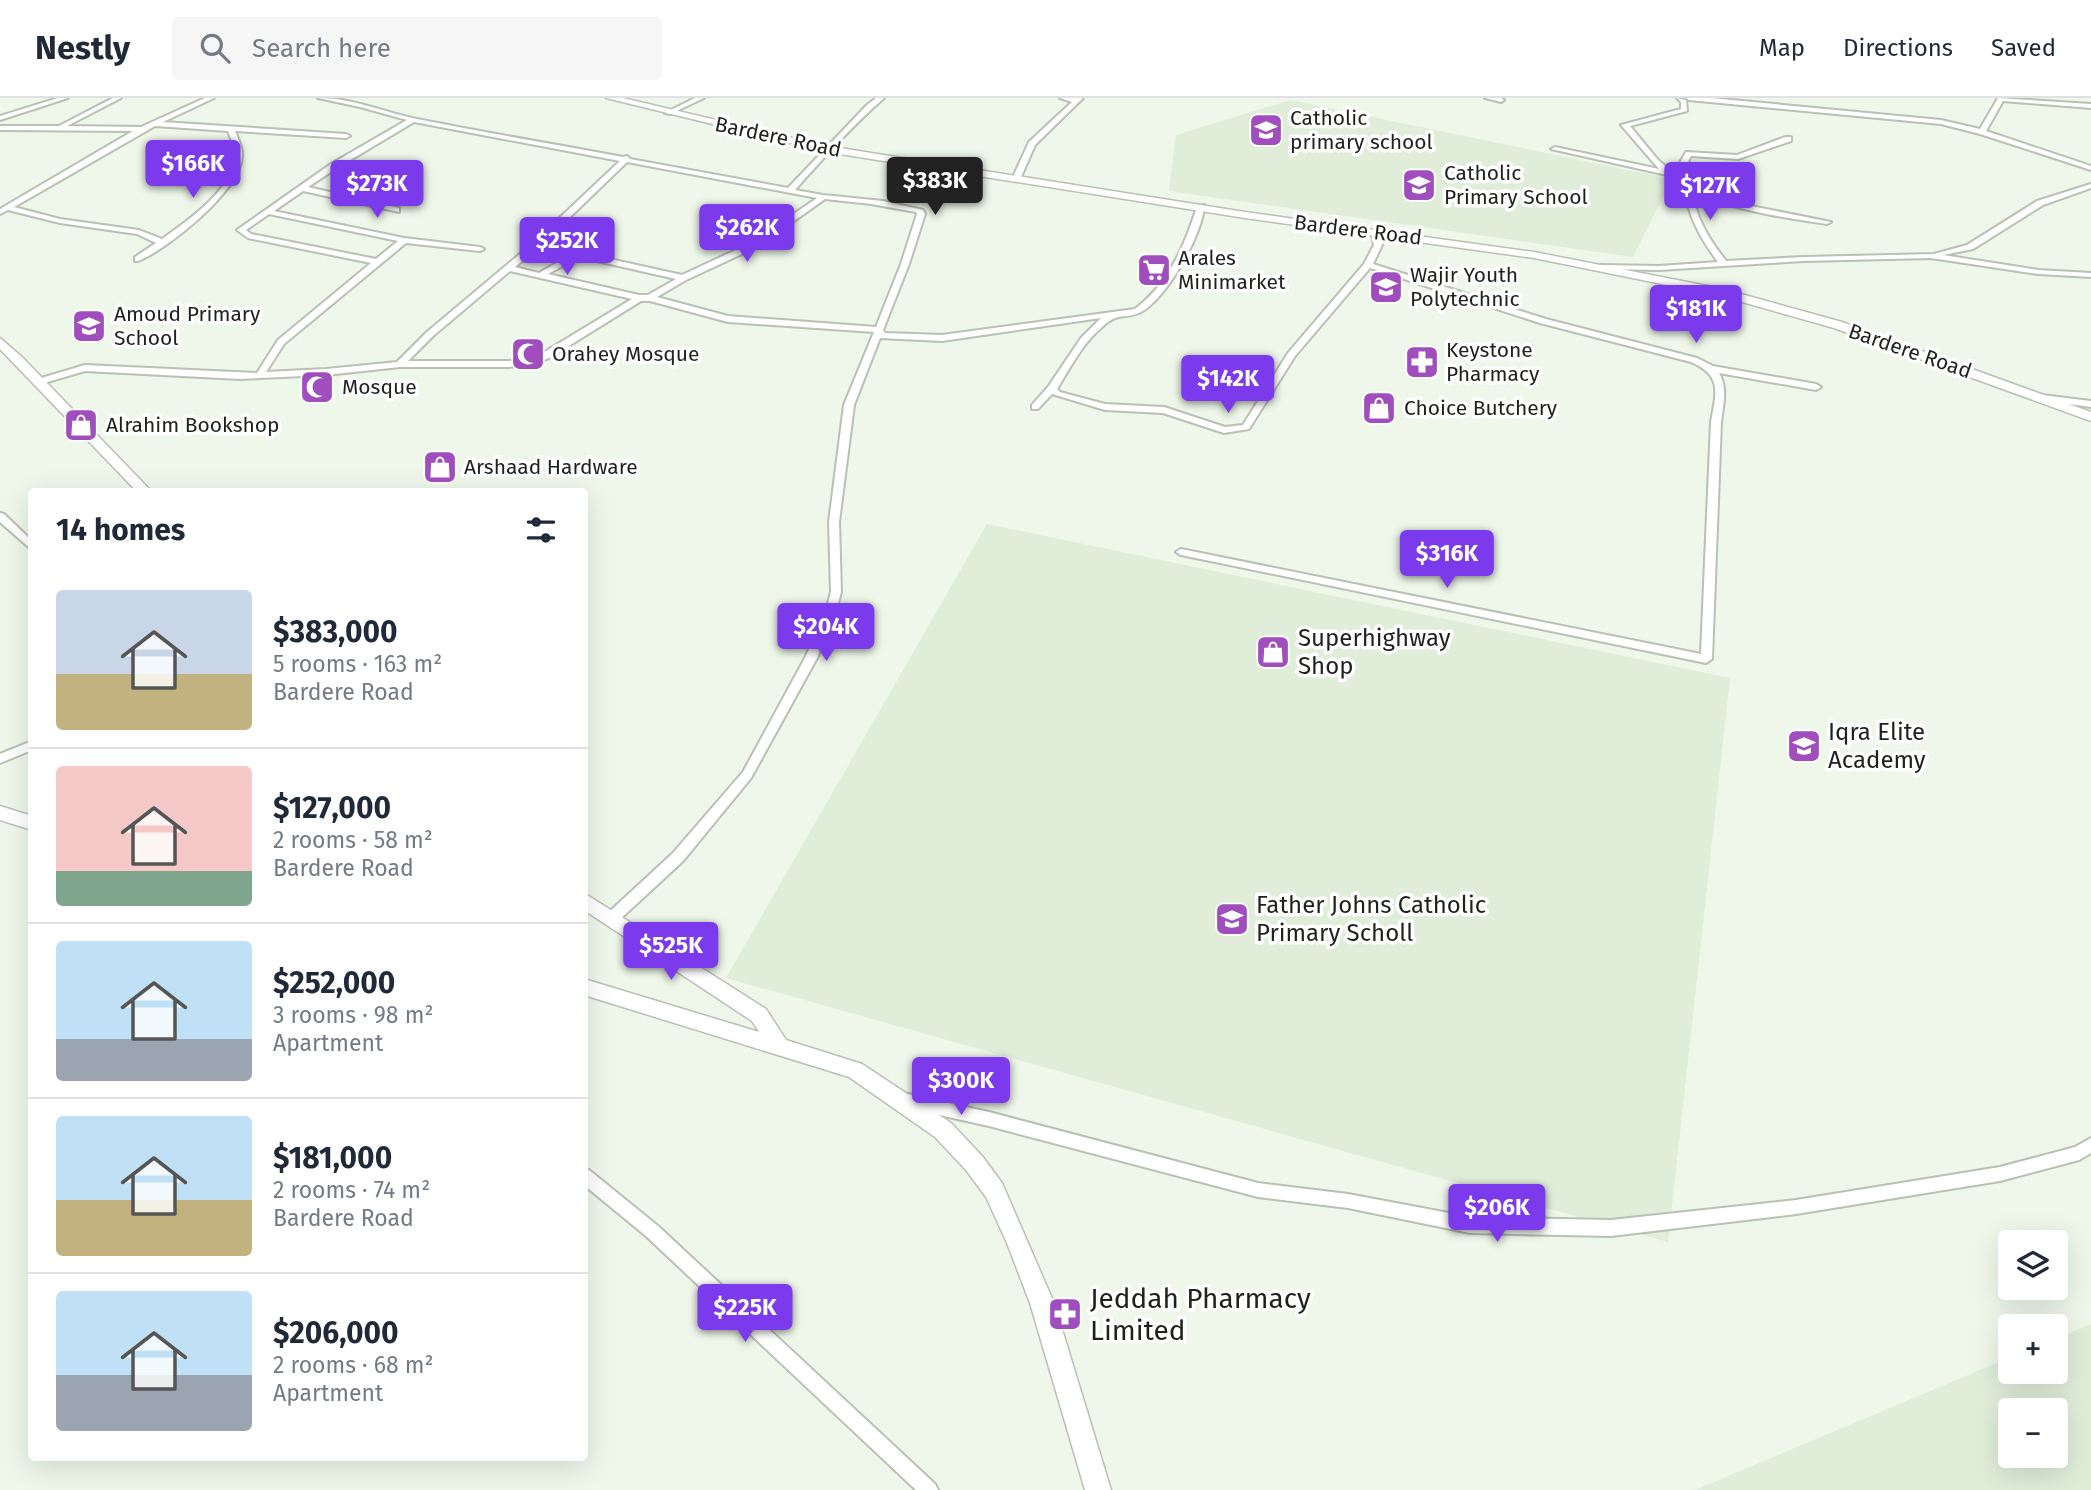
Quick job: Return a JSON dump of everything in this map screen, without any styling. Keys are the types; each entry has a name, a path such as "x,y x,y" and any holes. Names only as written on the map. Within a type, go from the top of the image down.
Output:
{"street":[{"path":"0,118 65,98"},
{"path":"58,128 118,98"},
{"path":"4,210 142,129 211,98"},
{"path":"321,98 413,120 627,158 823,197 864,199 919,210 921,214 905,264 849,405 834,522 836,592 830,614 811,658 763,750 729,798 678,857 612,918"},
{"name":"Bardere Road","path":"611,98 827,149 1602,267 1723,293 1838,325 2091,417"},
{"path":"668,113 701,98"},
{"path":"791,190 869,106 881,98"},
{"path":"1063,98 1079,99"},
{"path":"1488,98 1501,100"},
{"path":"1680,98 1684,101 1685,110 1625,125 1659,165 1687,184 1715,198 1826,222"},
{"path":"1689,98 1941,122 1982,132 2091,168"},
{"path":"1017,177 1032,144 1079,99"},
{"path":"1982,132 2001,99 2091,106"},
{"path":"378,262 243,233 241,230 302,188 413,120"},
{"path":"156,124 346,136"},
{"path":"0,128 142,129"},
{"path":"138,259 200,215 232,175 239,158 230,129"},
{"path":"1674,176 1689,154 1738,158 1788,139"},
{"path":"1555,149 1674,176"},
{"path":"400,364 430,334 536,245 627,158"},
{"path":"1687,184 1690,211 1697,229 1724,264"},
{"path":"1931,256 1970,247 2040,203 2091,187"},
{"path":"302,188 396,210"},
{"path":"650,298 683,278 756,244 823,197"},
{"path":"509,268 639,298 650,298 728,319 878,330 883,335 942,338 1039,323 1110,317 1137,311 1156,297 1169,280 1186,247 1200,207"},
{"path":"4,210 139,232 163,243"},
{"path":"269,212 404,240 481,249"},
{"path":"1052,389 1057,394 1105,407 1164,410 1224,430 1246,427 1291,355 1368,265 1378,245 1375,232"},
{"path":"260,375 281,342 316,316 404,240"},
{"path":"536,245 683,278"},
{"path":"541,275 578,254"},
{"path":"1602,267 1659,268 1931,256 2038,272 2091,275"},
{"path":"1368,265 1543,321 1683,357 1712,369 1816,387"},
{"path":"41,381 85,368 260,375 400,364 509,364 535,361 639,298"},
{"path":"1035,407 1052,389 1079,346 1098,324 1110,317"},
{"path":"0,342 41,381 141,488"},
{"path":"1181,552 1706,659 1716,422 1720,391 1720,380 1712,369"},
{"path":"2042,398 2091,404"},
{"path":"0,516 28,543"},
{"path":"0,759 28,747"},
{"path":"0,814 28,822"},
{"path":"588,903 760,1015 778,1045"},
{"path":"588,988 855,1070 943,1130 974,1163 994,1190 1042,1303 1098,1490"},
{"path":"901,1100 989,1119 1258,1190 1348,1201 1470,1225 1611,1228 1796,1208 2000,1174 2078,1153 2091,1145"},
{"path":"588,1178 652,1231 929,1490"}],"shaded area":[{"name":"Catholic Primary School","path":"1290,100 1672,179 1633,257 1169,191 1176,135"},
{"name":"Father Johns Catholic Primary Scholl","path":"987,524 1730,678 1668,1242 726,978"},
{"path":"2091,1324 2091,1490 1695,1490 1998,1362 1998,1384 2068,1384 2068,1334"}],"place":[{"name":"Catholic primary school","path":"1266,130"},
{"name":"Catholic Primary School","path":"1419,185"},
{"name":"Arales Minimarket","path":"1154,270"},
{"name":"Wajir Youth Polytechnic","path":"1386,287"},
{"name":"Amoud Primary School","path":"89,326"},
{"name":"Orahey Mosque","path":"528,354"},
{"name":"Keystone Pharmacy","path":"1422,362"},
{"name":"Mosque","path":"317,387"},
{"name":"Choice Butchery","path":"1379,408"},
{"name":"Alrahim Bookshop","path":"81,425"},
{"name":"Arshaad Hardware","path":"440,467"},
{"name":"Superhighway Shop","path":"1273,652"},
{"name":"Iqra Elite Academy","path":"1804,746"},
{"name":"Father Johns Catholic Primary Scholl","path":"1232,919"},
{"name":"Jeddah Pharmacy Limited","path":"1065,1314"}]}
